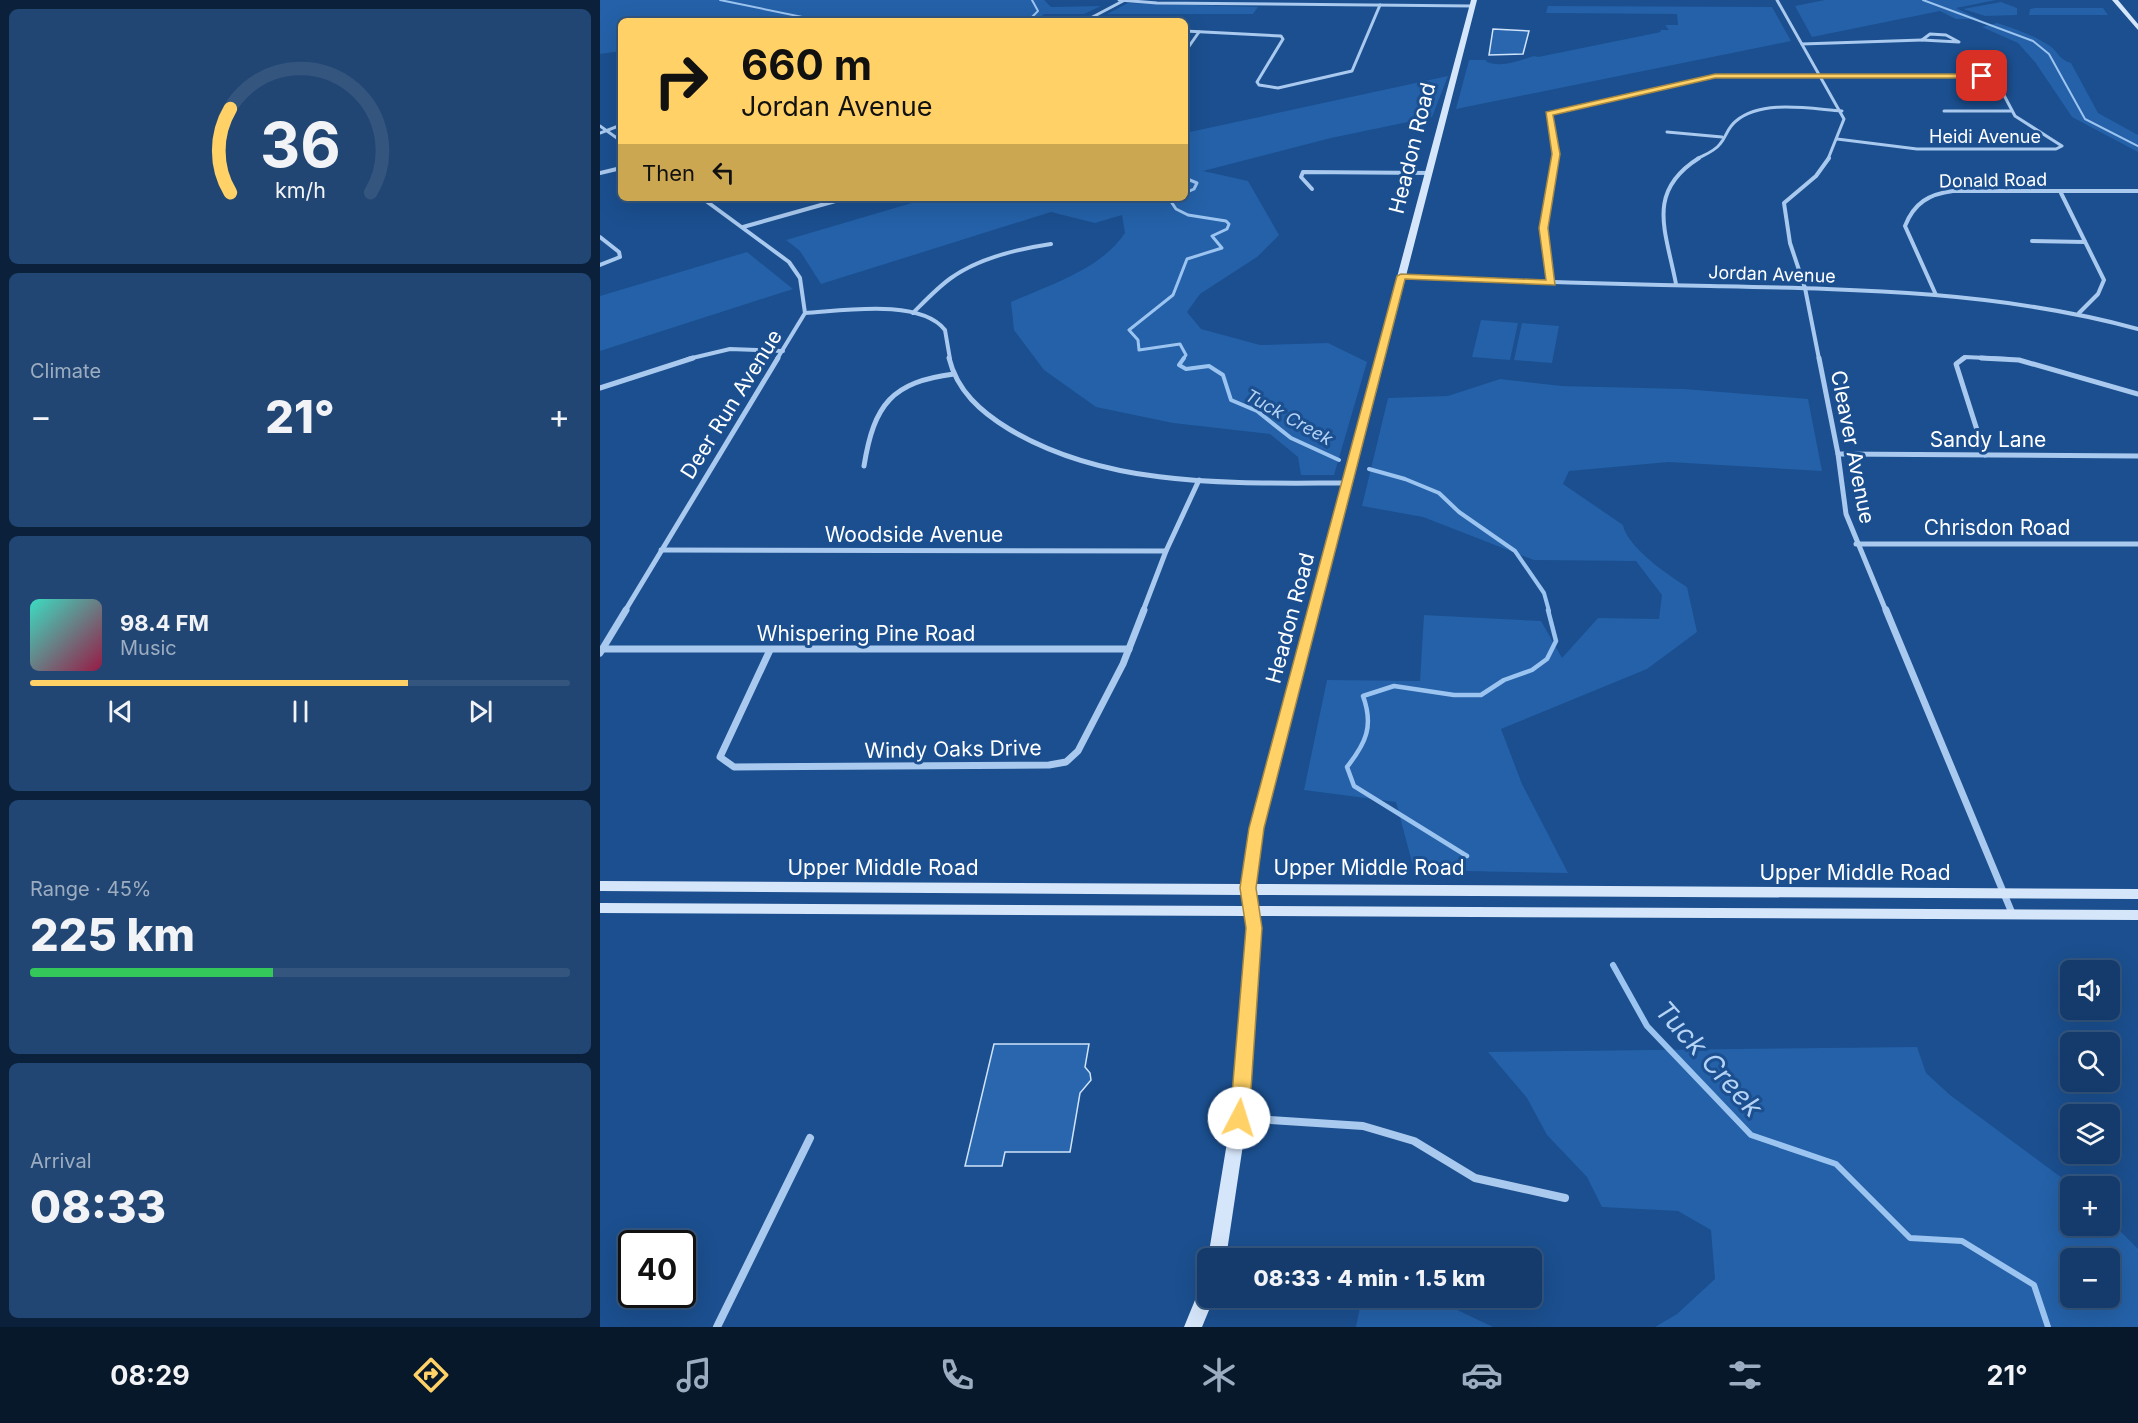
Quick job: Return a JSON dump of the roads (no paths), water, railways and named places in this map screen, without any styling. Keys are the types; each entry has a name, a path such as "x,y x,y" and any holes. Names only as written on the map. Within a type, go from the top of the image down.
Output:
{"street":[{"path":"1090,18 1121,0 1380,5 1473,3"},
{"path":"1325,4 1328,0"},
{"path":"1778,0 1842,111"},
{"path":"2115,0 2138,28"},
{"name":"Headon Road","path":"1219,1248 1239,1118 1254,928 1248,888 1257,828 1473,3"},
{"path":"1188,31 1276,33 1283,39 1257,82 1259,86 1278,88 1348,73 1354,68 1380,5"},
{"path":"1188,48 1199,32"},
{"path":"1802,44 1863,44 1922,40 1959,42 1940,33 1928,34 1922,40"},
{"name":"Heidi Avenue","path":"1552,283 1544,228 1556,154 1549,114 1715,76 1982,76 1997,82 2011,111 2062,146 2056,149 1917,149 1837,139"},
{"path":"1676,284 1666,226 1667,186 1674,178 1720,145 1722,137 1736,119 1754,112 1842,111"},
{"name":"Cleaver Avenue","path":"1842,111 1844,127 1820,171 1792,191 1785,204 1790,243 1805,288 1838,454 1846,514 1856,544 2006,894 2012,913"},
{"path":"1944,111 2011,111"},
{"path":"600,126 618,139"},
{"path":"600,133 618,126"},
{"path":"1667,132 1722,137"},
{"path":"600,173 618,169"},
{"path":"1312,189 1301,177 1303,172 1310,170 1429,172"},
{"name":"Donald Road","path":"1936,296 1905,226 1908,216 1927,196 1953,191 2061,193 2138,191"},
{"path":"2061,193 2085,242 2102,270 2104,280 2102,288 2079,314"},
{"name":"Deer Run Avenue","path":"601,651 805,313 800,278 792,266 706,201"},
{"path":"743,227 835,201"},
{"path":"600,237 619,252 620,257 600,266"},
{"path":"2032,241 2085,242"},
{"path":"913,313 952,277 967,268 1034,246 1051,244"},
{"name":"Jordan Avenue","path":"1401,276 1552,283 1805,288 2001,300 2079,314 2138,329"},
{"path":"805,313 913,313 933,319 946,331 949,358 954,374 962,389 979,407 1003,426 1068,457 1147,475 1199,480 1348,483"},
{"path":"600,388 711,352 730,349 783,351"},
{"path":"1985,455 1956,364 1965,357 2019,360 2138,394"},
{"path":"864,466 878,421 897,391 921,379 954,374"},
{"name":"Sandy Lane","path":"1838,454 2138,456"},
{"name":"Windy Oaks Drive","path":"770,650 720,757 734,767 1049,765 1066,762 1078,752 1129,649 1166,551 1199,480"},
{"name":"Chrisdon Road","path":"1856,544 2138,544"},
{"name":"Woodside Avenue","path":"661,550 1166,551"},
{"name":"Whispering Pine Road","path":"601,651 1129,649"},
{"name":"Upper Middle Road","path":"600,886 2138,894"},
{"name":"Upper Middle Road","path":"600,908 2138,915"},
{"path":"1239,1118 1363,1126 1414,1141 1475,1178 1565,1198"},
{"path":"717,1327 810,1138"},
{"path":"1193,1327 1200,1308"}],"waterway":[{"name":"Tuck Creek","path":"720,0 807,18"},
{"name":"Tuck Creek","path":"1031,18 1038,11 1032,0"},
{"path":"1923,0 2033,41 2049,54 2085,119 2138,146"},
{"name":"Tuck Creek","path":"1188,179 1197,183 1194,189 1188,192"},
{"name":"Tuck Creek","path":"1173,201 1176,209 1188,215 1226,221 1229,224 1227,229 1212,236 1222,248 1187,259 1173,295 1129,330 1138,340 1139,350 1180,344 1186,355 1183,359"},
{"name":"Tuck Creek","path":"1184,358 1179,365 1186,369 1209,366 1223,375 1231,400 1257,411 1291,438 1339,460"},
{"name":"Tuck Creek","path":"1369,469 1405,479 1439,493 1459,512 1515,551 1544,593 1549,611"},
{"name":"Tuck Creek","path":"1467,856 1354,786 1347,767 1359,750 1366,734 1368,716 1363,696 1394,686 1454,695 1481,695 1504,680 1532,670 1547,659 1556,641 1548,610"},
{"name":"Tuck Creek","path":"1613,965 1647,1026 1751,1135 1836,1164 1910,1238 1962,1241 2034,1285 2048,1327"}]}
